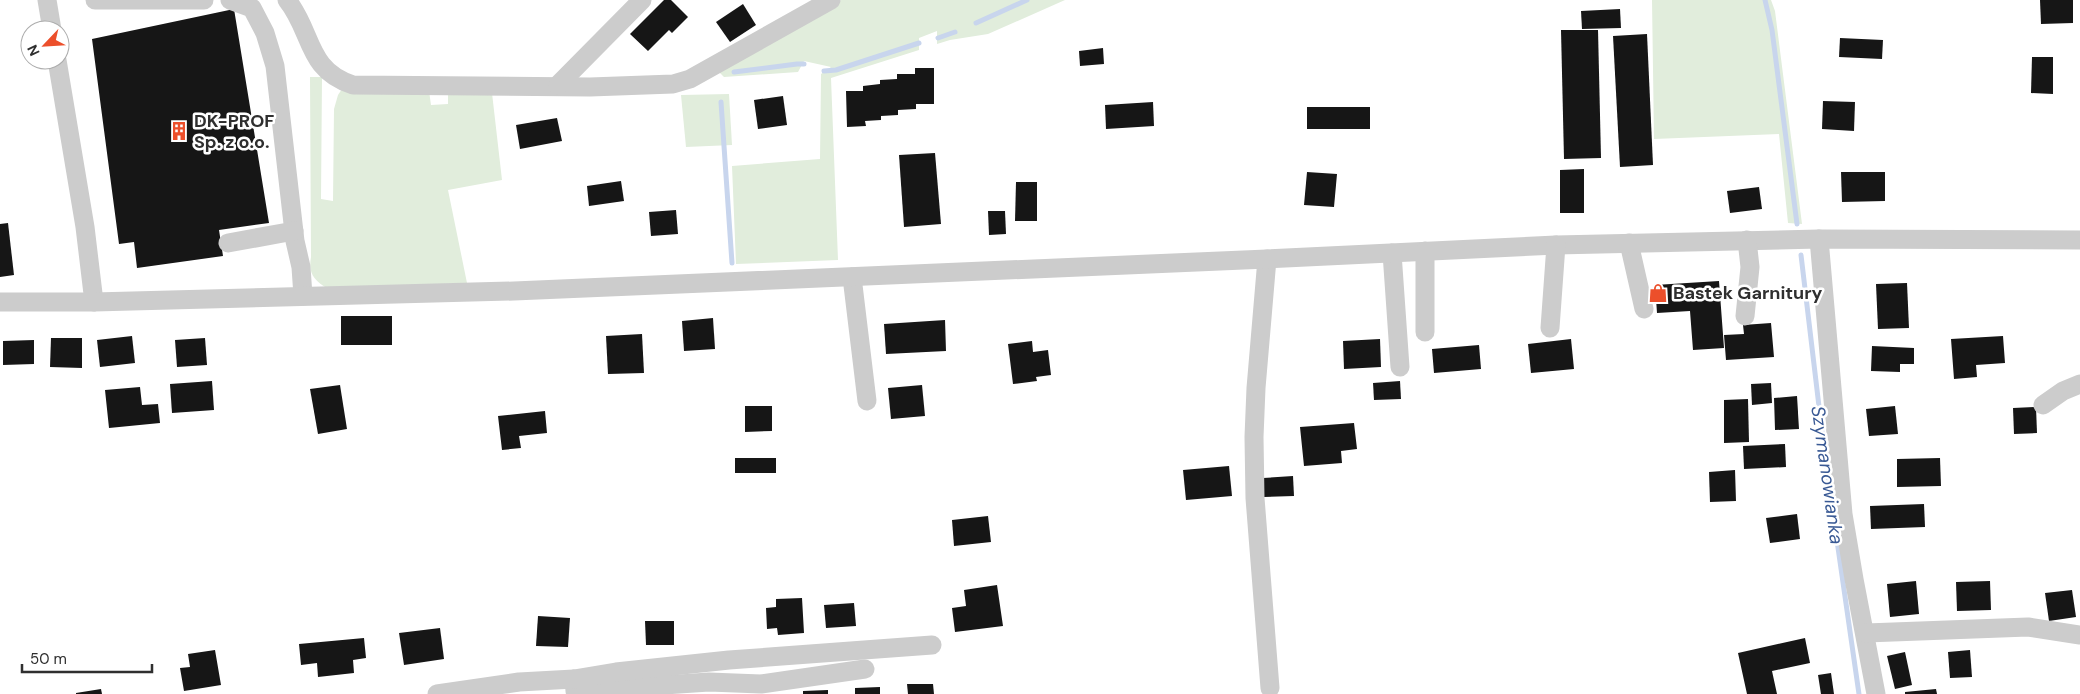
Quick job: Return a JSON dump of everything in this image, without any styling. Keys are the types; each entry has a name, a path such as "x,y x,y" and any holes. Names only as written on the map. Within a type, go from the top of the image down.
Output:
{"street":[{"path":"47,0 50,20"},
{"path":"95,0 204,0"},
{"path":"230,0 252,8 265,33 275,66 294,232 301,267 303,296"},
{"path":"287,0 316,58 332,75 346,82 353,84 392,85 558,85 590,87 681,83 831,0"},
{"path":"558,85 642,0"},
{"path":"59,70 85,227 94,302"},
{"path":"228,242 294,232"},
{"path":"0,302 94,302 514,291 1556,245 1819,239 2080,240"},
{"path":"1819,239 1844,514 1876,694"},
{"path":"1745,316 1750,267 1747,240"},
{"path":"1629,243 1644,309"},
{"path":"1550,328 1556,245"},
{"path":"1425,251 1425,332"},
{"path":"1392,253 1400,367"},
{"path":"1267,259 1256,388 1254,498 1270,688"},
{"path":"852,277 867,401"},
{"path":"2043,405 2063,391 2080,384"},
{"path":"1866,633 2028,627 2080,634"},
{"path":"437,694 519,682 574,679 616,672 729,660 932,645"},
{"path":"574,679 576,691 709,682 761,684 865,669"}],"green space":[{"path":"841,0 1065,0 988,34 937,44 937,31 919,38 919,50 831,78 838,260 736,264 732,166 820,159 821,74 831,67 804,61 798,72 724,77 719,72 718,67"},
{"path":"1652,0 1771,0 1775,11 1802,224 1788,223 1779,134 1654,139"},
{"path":"310,77 322,77 321,199 333,201 334,109 342,89 429,91 431,105 448,104 448,92 492,93 502,180 448,190 467,283 328,289 313,276 310,268"},
{"path":"729,94 732,145 686,147 681,95"}],"building":[{"path":"664,0 671,0 688,17 672,33 669,30 648,51 630,34"},
{"path":"2040,0 2073,0 2073,23 2041,24"},
{"path":"743,4 756,25 730,42 716,22"},
{"name":"DK-PROF Sp. z o.o.","path":"234,9 269,223 219,230 223,256 137,268 134,242 119,244 92,39"},
{"path":"1620,9 1621,28 1582,29 1581,11"},
{"path":"1561,30 1598,30 1601,158 1564,159"},
{"path":"1647,34 1653,165 1620,167 1613,36"},
{"path":"1840,38 1883,40 1882,59 1839,57"},
{"path":"1103,48 1104,64 1080,66 1079,51"},
{"path":"2032,57 2053,57 2053,94 2031,93"},
{"path":"915,68 934,68 934,104 916,104 916,109 898,110 898,115 881,116 881,120 865,121 866,126 847,127 846,91 863,91 863,86 880,84 880,80 897,79 897,74 915,74"},
{"path":"783,96 787,125 758,129 754,100"},
{"path":"1823,101 1855,102 1854,131 1822,129"},
{"path":"1153,102 1154,126 1106,129 1105,105"},
{"path":"1307,107 1370,107 1370,129 1307,129"},
{"path":"557,118 562,141 520,149 516,125"},
{"path":"935,153 941,224 904,227 899,155"},
{"path":"1584,169 1584,213 1560,213 1560,170"},
{"path":"1307,172 1337,174 1334,207 1304,205"},
{"path":"1841,172 1885,172 1885,201 1842,202"},
{"path":"621,181 624,201 589,206 587,186"},
{"path":"1016,182 1037,182 1037,221 1015,221"},
{"path":"1759,187 1762,209 1730,213 1727,191"},
{"path":"676,210 678,234 651,236 649,212"},
{"path":"988,211 1005,211 1006,234 989,235"},
{"path":"8,223 14,275 0,277 0,224"},
{"path":"1719,281 1724,348 1693,350 1690,311 1657,313 1655,285"},
{"path":"1907,283 1909,328 1878,329 1876,284"},
{"path":"341,316 392,316 392,345 341,345"},
{"path":"713,318 715,349 684,351 682,321"},
{"path":"945,320 946,351 886,354 884,324"},
{"path":"1771,323 1774,357 1726,360 1724,335 1744,334 1743,325"},
{"path":"642,334 644,373 608,374 606,336"},
{"path":"132,336 135,363 100,367 97,340"},
{"path":"2003,336 2005,363 1976,365 1977,377 1954,379 1951,339"},
{"path":"51,338 82,338 82,368 50,367"},
{"path":"205,338 207,365 177,367 175,340"},
{"path":"1380,339 1381,367 1344,369 1343,341"},
{"path":"1571,339 1574,369 1531,373 1528,344"},
{"path":"34,340 34,364 3,365 3,341"},
{"path":"1032,341 1033,352 1048,350 1051,375 1036,377 1037,381 1013,384 1008,344"},
{"path":"1479,345 1481,369 1434,373 1432,349"},
{"path":"1872,346 1914,348 1914,364 1900,364 1900,372 1871,371"},
{"path":"212,381 214,410 172,413 170,384"},
{"path":"1400,381 1401,399 1374,400 1373,383"},
{"path":"1771,383 1772,403 1752,405 1751,384"},
{"path":"340,385 347,429 318,434 310,389"},
{"path":"922,385 925,416 891,419 888,388"},
{"path":"140,387 142,405 158,404 160,423 109,428 105,390"},
{"path":"1797,396 1799,429 1775,430 1774,398"},
{"path":"1748,399 1749,442 1724,443 1724,400"},
{"path":"745,406 772,406 772,431 745,432"},
{"path":"1895,406 1898,434 1869,436 1866,409"},
{"path":"2036,407 2037,433 2014,434 2013,408"},
{"path":"545,411 547,433 519,436 521,448 502,450 498,416"},
{"path":"1354,423 1357,449 1341,451 1342,463 1304,466 1300,427"},
{"path":"1785,444 1786,467 1744,469 1743,446"},
{"path":"735,458 776,458 776,473 735,473"},
{"path":"1940,458 1941,486 1897,487 1897,459"},
{"path":"1229,466 1232,496 1186,500 1183,470"},
{"path":"1735,470 1736,501 1710,502 1709,472"},
{"path":"1293,476 1294,496 1264,497 1263,478"},
{"path":"1924,504 1925,527 1871,529 1870,506"},
{"path":"1797,514 1800,539 1770,543 1766,518"},
{"path":"988,516 991,542 954,546 952,520"},
{"path":"1916,581 1919,614 1890,617 1887,584"},
{"path":"1990,581 1991,610 1957,611 1956,582"},
{"path":"997,585 1003,626 955,632 952,608 966,606 964,590"},
{"path":"2072,590 2076,617 2049,621 2045,593"},
{"path":"802,598 804,633 778,635 777,628 767,629 766,608 776,607 776,599"},
{"path":"854,603 856,626 826,628 824,605"},
{"path":"538,616 570,618 568,647 536,646"},
{"path":"645,621 674,621 674,645 646,645"},
{"path":"440,628 444,659 404,665 399,633"},
{"path":"364,638 366,658 353,660 354,673 318,677 317,663 301,665 299,644"},
{"path":"1805,638 1810,663 1772,671 1777,694 1747,694 1738,653"},
{"path":"215,650 221,685 184,691 180,668 190,667 188,654"},
{"path":"1970,650 1972,677 1950,678 1948,652"},
{"path":"1905,652 1912,685 1895,689 1887,656"},
{"path":"1831,673 1834,694 1821,694 1818,675"},
{"path":"907,684 933,684 934,694 908,694"},
{"path":"880,687 880,694 855,694 855,688"},
{"path":"101,689 102,694 76,694 76,693"},
{"path":"1936,689 1937,694 1905,694 1905,692"},
{"path":"828,690 828,694 803,694 803,691"}],"waterway":[{"path":"976,23 1027,0"},
{"name":"Szymanowianka","path":"1765,0 1772,30 1797,224"},
{"path":"938,38 955,32"},
{"path":"824,71 836,70 919,43"},
{"path":"734,72 804,64"},
{"path":"721,102 732,263"},
{"name":"Szymanowianka","path":"1801,255 1825,457 1859,694"}],"place":[{"name":"DK-PROF Sp. z o.o.","path":"179,131"},
{"name":"Bastek Garnitury","path":"1658,293"}]}
